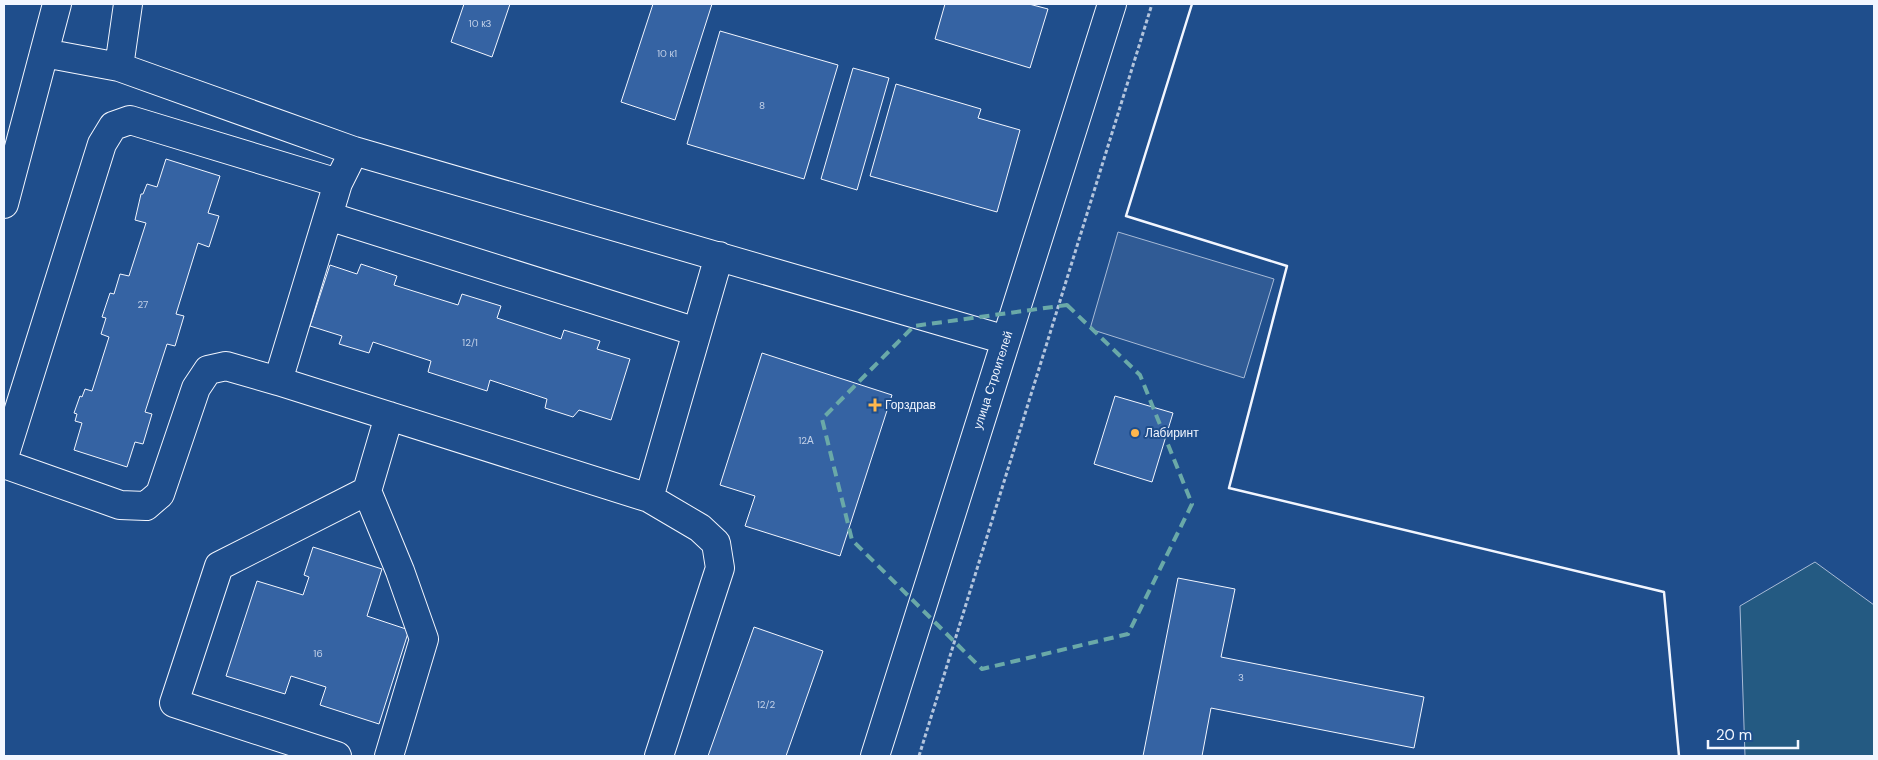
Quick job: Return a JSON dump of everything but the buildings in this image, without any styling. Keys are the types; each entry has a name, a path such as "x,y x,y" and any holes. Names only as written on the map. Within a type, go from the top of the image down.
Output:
{"street":[{"path":"4,204 57,4"},
{"path":"118,67 128,4"},
{"name":"улица Строителей","path":"875,756 1112,4"},
{"path":"44,53 118,67 354,150 1006,340"},
{"path":"4,457 102,144 112,126 130,120 338,183"},
{"path":"278,381 338,183 354,150"},
{"path":"328,216 697,332"},
{"path":"648,498 718,256"},
{"path":"4,464 120,505 146,506 160,494 196,388 208,370 226,366 648,498 700,528 716,543 720,568 659,756"},
{"path":"389,416 367,491 424,638 389,756"},
{"path":"337,756 174,703 220,566 367,491"}],"path":[{"path":"919,756 1152,4"}],"highlighted area":[{"path":"1067,305 1140,375 1192,504 1128,634 982,669 852,540 822,419 914,326"}],"shaded area":[{"path":"1118,232 1274,279 1244,378 1090,329"},
{"path":"1815,562 1874,605 1874,756 1745,756 1740,606"}],"wall":[{"path":"1192,4 1126,216 1287,266 1229,488 1664,592 1679,756"}],"place":[{"name":"Горздрав","path":"875,405"},
{"name":"Лабиринт","path":"1135,433"}]}
